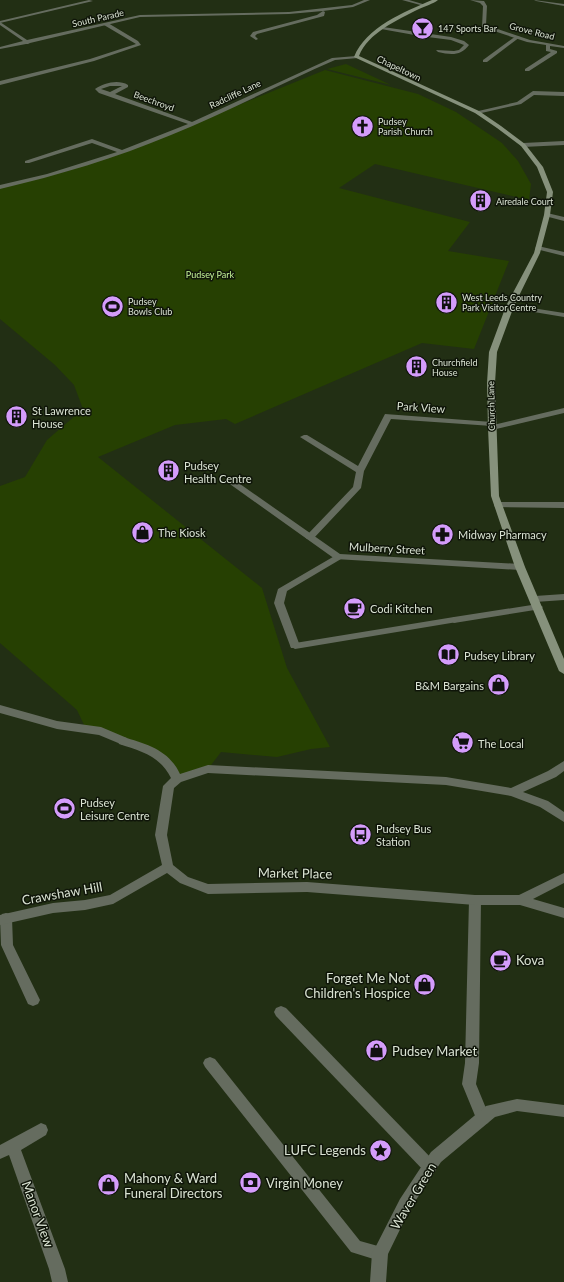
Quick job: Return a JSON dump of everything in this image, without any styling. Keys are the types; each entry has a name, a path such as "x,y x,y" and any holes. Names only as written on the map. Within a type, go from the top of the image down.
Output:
{"main road":[{"path":"356,57 357,50 361,44 383,28 401,16 436,0"},
{"name":"Chapeltown","path":"356,57 477,112 523,145"},
{"name":"Church Lane","path":"523,145 540,167 550,192 548,215 538,248 510,306 493,352 490,383 495,496 520,567 564,672"}],"street":[{"name":"South Parade","path":"0,48 150,15 289,13 353,6 368,0"},
{"path":"404,0 424,5"},
{"name":"Grove Road","path":"472,0 482,2 485,6 484,26 548,45 564,47"},
{"path":"536,0 564,5"},
{"path":"0,22 91,1"},
{"path":"256,39 252,36 255,33 319,16 324,13 323,10"},
{"path":"0,22 28,42"},
{"path":"0,83 92,60 139,45 106,24"},
{"path":"383,28 422,36 455,40 463,42 467,45 465,48 454,54 438,51"},
{"path":"485,61 518,37"},
{"path":"527,70 557,53 548,50 548,45"},
{"name":"Radcliffe Lane","path":"0,187 68,171 122,152 192,124 334,59 356,57"},
{"path":"477,112 519,103 533,93 564,94"},
{"name":"Beechroyd","path":"110,94 192,124"},
{"path":"27,162 92,141 122,152"},
{"path":"523,145 564,143"},
{"path":"548,215 564,219"},
{"path":"538,248 564,254"},
{"path":"510,306 564,316"},
{"path":"492,426 549,416 564,410"},
{"name":"Park View","path":"310,538 357,488 360,471 388,416 492,426"},
{"path":"304,437 360,471"},
{"name":"Mulberry Street","path":"230,480 338,557 520,567"},
{"path":"498,505 564,505"},
{"path":"338,557 283,589 279,603 295,646 454,620 564,597"},
{"path":"0,709 56,725 101,731 123,741 155,751 165,758 173,768 177,779"},
{"path":"512,792 552,774 564,765"},
{"path":"168,867 161,834 169,786 177,779 208,769 446,781 512,792 544,804 564,818"},
{"name":"Market Place","path":"168,867 184,880 208,889 307,887 475,900 520,900 564,913"},
{"name":"Crawshaw Hill","path":"3,919 53,908 85,906 113,899 168,867"},
{"name":"Market Place","path":"520,900 564,878"},
{"path":"475,900 472,1064 469,1084 483,1118"},
{"path":"3,919 7,945 33,1000"},
{"path":"281,1012 430,1166"},
{"path":"210,1063 356,1247 380,1253"},
{"name":"Waver Green","path":"378,1282 380,1253 405,1204 436,1157 491,1111 517,1105 564,1111"},
{"name":"Manor View","path":"41,1130 7,1150 58,1269 60,1282"}],"green space":[{"path":"346,64 391,85 327,69"},
{"name":"Pudsey Park","path":"325,70 418,94 456,112 502,143 518,161 531,184 529,200 375,164 339,188 470,222 448,251 509,261 474,349 422,343 235,424 226,419 175,425 98,457 262,588 287,668 330,747 311,749 277,757 221,752 208,769 177,779 165,758 86,729 77,710 0,643 0,486 25,477 47,440 83,409 74,385 55,365 0,319 0,187 68,171 192,124"}],"place":[{"name":"147 Sports Bar","path":"422,28"},
{"name":"Pudsey Parish Church","path":"362,126"},
{"name":"Airedale Court","path":"480,201"},
{"name":"West Leeds Country Park Visitor Centre","path":"447,302"},
{"name":"Pudsey Bowls Club","path":"112,306"},
{"name":"Churchfield House","path":"416,367"},
{"name":"St Lawrence House","path":"16,416"},
{"name":"Pudsey Health Centre","path":"169,471"},
{"name":"The Kiosk","path":"142,532"},
{"name":"Midway Pharmacy","path":"442,534"},
{"name":"Codi Kitchen","path":"355,608"},
{"name":"Pudsey Library","path":"449,655"},
{"name":"B&M Bargains","path":"499,685"},
{"name":"The Local","path":"463,743"},
{"name":"Pudsey Leisure Centre","path":"64,808"},
{"name":"Pudsey Bus Station","path":"361,834"},
{"name":"Kova","path":"500,960"},
{"name":"Forget Me Not Children's Hospice","path":"425,985"},
{"name":"Pudsey Market","path":"377,1051"},
{"name":"LUFC Legends","path":"381,1150"},
{"name":"Virgin Money","path":"251,1183"},
{"name":"Mahony & Ward Funeral Directors","path":"108,1185"}]}
